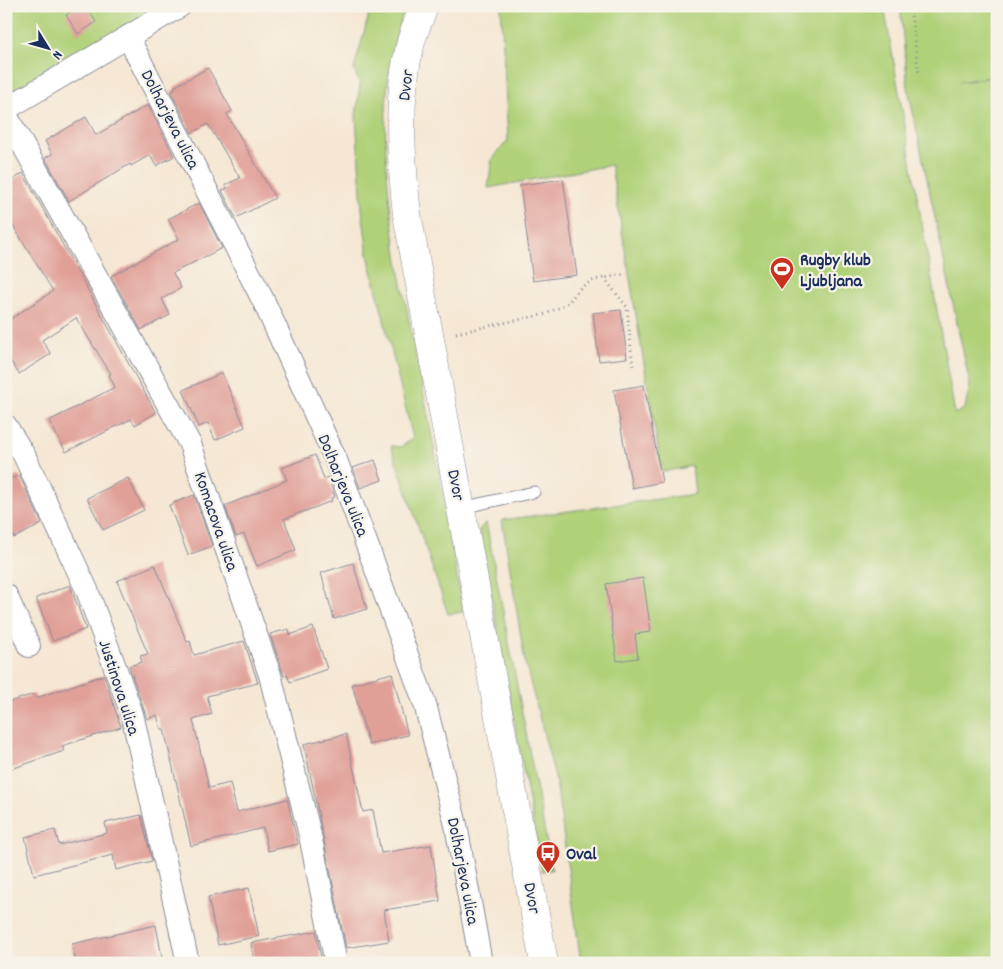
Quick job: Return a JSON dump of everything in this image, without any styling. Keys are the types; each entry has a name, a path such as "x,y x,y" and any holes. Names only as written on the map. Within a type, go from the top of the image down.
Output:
{"street":[{"path":"6,109 180,6"},
{"name":"Dvor","path":"424,6 411,43 400,131 410,231 544,963"},
{"name":"Dolharjeva ulica","path":"128,37 264,302 336,460 425,704 456,825 481,963"},
{"name":"Komacova ulica","path":"6,115 190,444 270,675 310,835 336,963"},
{"name":"Justinova ulica","path":"6,426 24,455 87,590 132,714 188,963"},
{"path":"6,594 29,646"}],"lane":[{"path":"461,508 534,492"}],"path":[{"path":"910,6 919,74"},
{"path":"456,333 546,314 568,303 581,287 603,278 626,274"},
{"path":"603,278 627,307 633,368"},
{"path":"454,325 457,342"}],"green space":[{"path":"6,6 168,6 15,91 6,83"},
{"path":"369,6 406,6 393,51 387,99 386,149 390,200 396,251 463,612 448,614 391,446 401,447 413,438 368,255 362,209 356,116 360,85 354,69 368,18"},
{"path":"501,6 884,6 955,414 965,408 970,385 908,88 900,6 997,6 997,76 958,82 997,77 997,963 581,963 556,781 525,662 502,520 695,494 692,466 662,472 611,165 488,188 492,159 508,140"},
{"path":"486,522 552,870 542,871 479,530"}],"building":[{"path":"78,6 86,6 96,22 78,34 66,15"},
{"path":"208,68 232,111 227,114 275,198 236,218 222,191 227,188 225,185 240,178 208,124 192,133 171,92 175,89 174,87"},
{"path":"148,105 174,156 156,166 150,155 131,166 130,164 69,201 45,158 52,154 45,141 86,117 96,135"},
{"path":"23,173 156,413 135,425 131,419 66,452 49,421 115,387 109,375 111,374 76,318 42,340 51,354 19,374 6,354 6,322 53,291 6,214 6,185"},
{"path":"563,179 577,275 533,281 520,185"},
{"path":"199,203 222,248 173,273 181,288 162,299 170,315 141,330 111,276 179,239 168,219"},
{"path":"621,310 627,358 599,361 593,313"},
{"path":"222,373 245,427 215,440 208,423 199,427 183,390"},
{"path":"644,385 662,482 632,488 614,390"},
{"path":"315,455 324,479 328,477 335,497 331,498 332,501 284,519 296,550 257,566 244,534 236,537 225,506 287,480 282,468"},
{"path":"375,460 382,480 360,488 353,468"},
{"path":"19,475 42,524 14,538 6,523 6,481"},
{"path":"128,478 144,510 103,530 87,498"},
{"path":"194,495 212,546 188,555 169,505"},
{"path":"353,563 367,609 334,619 321,573"},
{"path":"155,565 187,642 190,641 194,655 244,641 258,683 207,696 212,714 193,720 209,788 230,783 237,812 287,799 298,844 268,851 263,828 191,846 164,729 161,729 157,715 147,719 129,666 142,662 140,656 148,654 117,581"},
{"path":"643,578 651,632 635,634 638,658 617,661 606,584"},
{"path":"70,585 86,629 53,641 36,598"},
{"path":"313,627 327,669 290,682 287,675 284,676 270,634 289,629 290,635"},
{"path":"392,673 408,735 369,745 352,684"},
{"path":"104,675 121,727 62,746 64,751 11,769 6,757 6,703 34,694 36,698"},
{"path":"346,734 363,812 373,810 381,853 431,845 440,901 384,910 389,941 346,948 304,744"},
{"path":"141,815 152,861 116,870 113,855 34,875 25,837 55,830 59,845 107,833 105,823"},
{"path":"249,888 259,936 218,945 208,897"},
{"path":"156,925 163,963 76,963 72,944"},
{"path":"316,931 322,963 254,963 251,943"}],"place":[{"name":"Rugby klub Ljubljana","path":"782,290"},
{"name":"Oval","path":"548,874"}]}
